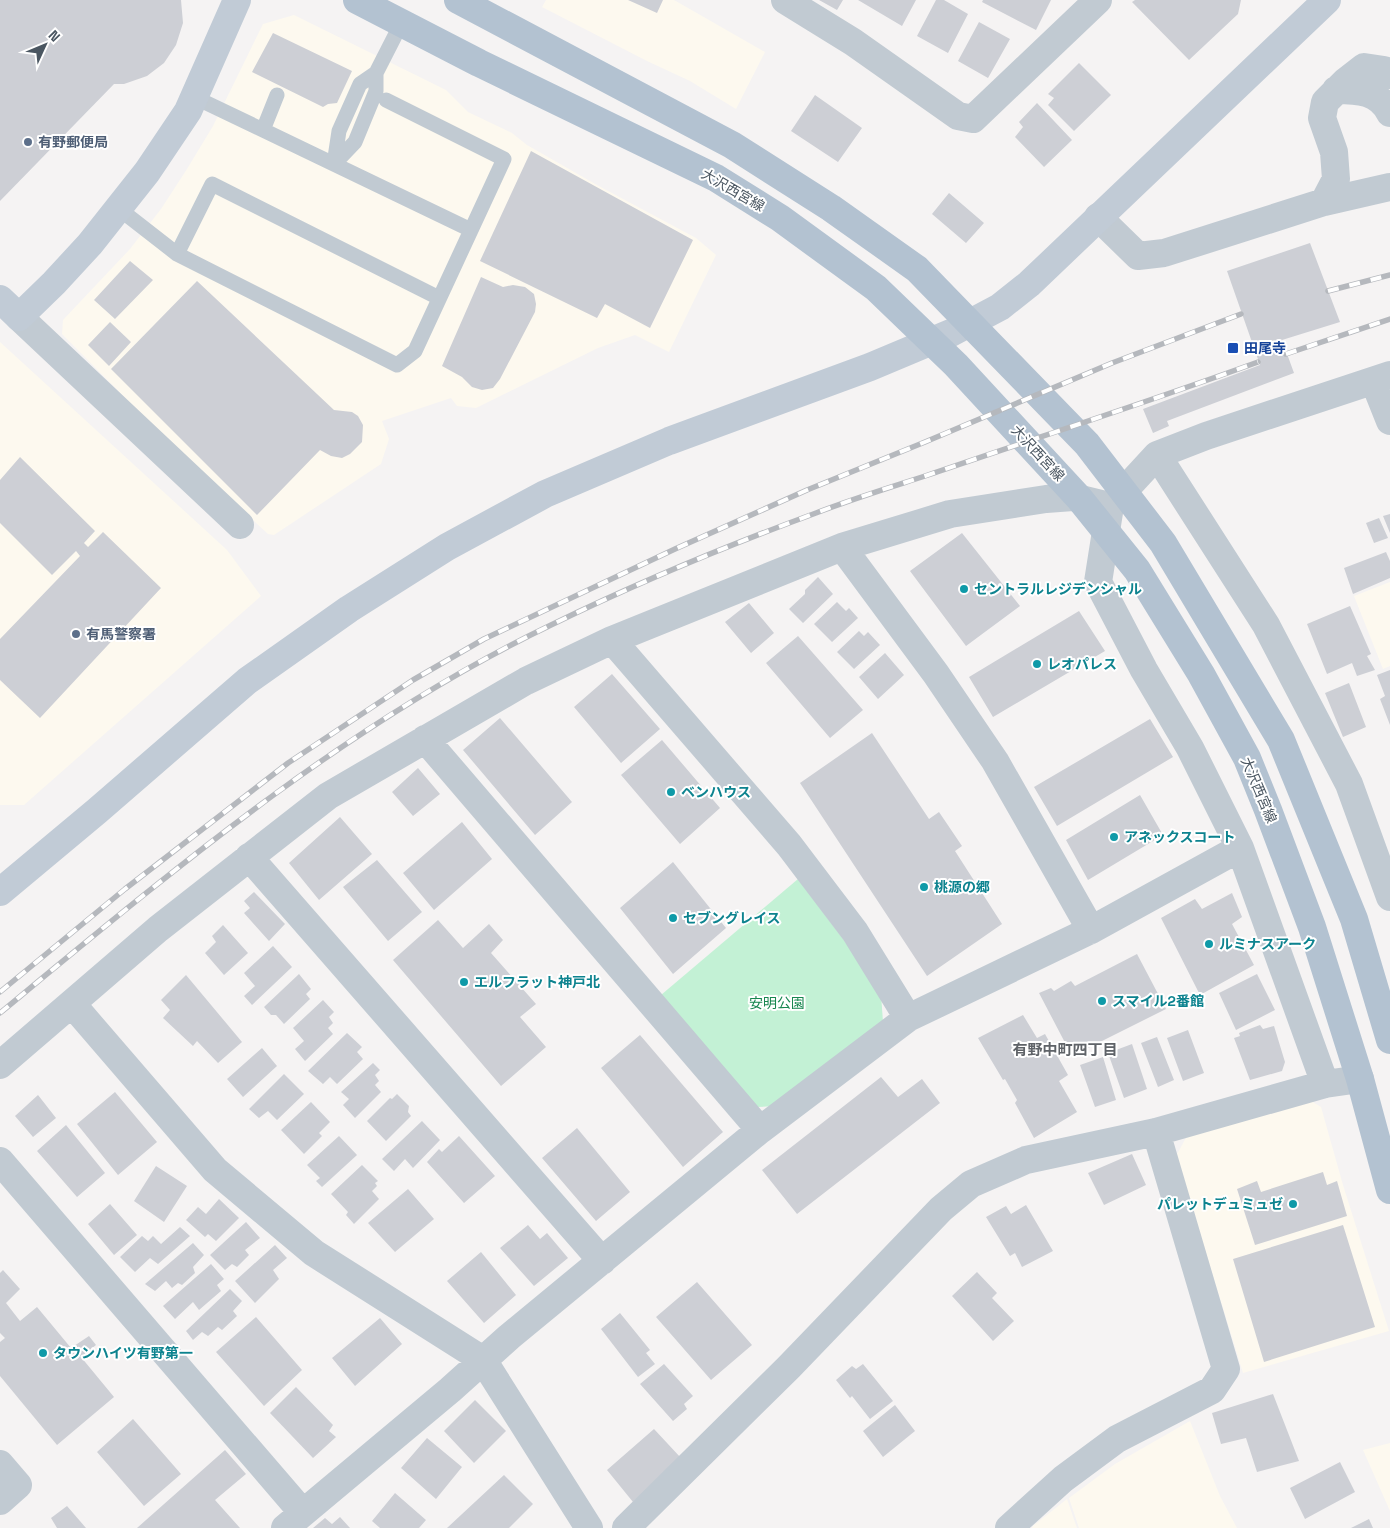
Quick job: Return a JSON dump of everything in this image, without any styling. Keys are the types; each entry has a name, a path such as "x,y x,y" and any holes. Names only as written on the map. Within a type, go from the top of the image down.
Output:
{"main road":[{"name":"大沢西宮線","path":"357,0 488,68 716,178 780,218 876,288 956,365 1079,498 1137,570 1201,674 1246,758 1268,810 1312,928 1360,1079 1390,1190"},
{"path":"458,0 732,145 831,208 917,269 1086,444 1163,543 1281,740 1354,919 1390,1039"}],"street":[{"path":"237,0 188,111 147,172 90,244 54,283 10,308 240,525"},
{"path":"785,0 853,42 958,116 973,119 1098,0"},
{"path":"0,892 98,811 247,681 349,609 447,547 544,494 660,445 870,368 951,333 1000,307 1029,284 1327,0"},
{"path":"1324,202 1336,178 1334,152 1322,118 1325,102 1336,90 1364,67 1384,70 1390,75"},
{"path":"1336,90 1359,90 1376,98 1386,106 1390,113"},
{"path":"1098,217 1138,256 1164,253 1324,202 1390,187"},
{"path":"1325,1084 1240,848 1190,748 1144,670 1098,582 1110,506 1157,455 1206,436 1382,378 1390,421"},
{"path":"1157,455 1266,625 1349,784 1390,897"},
{"path":"0,1066 158,929 328,796 526,682 612,640 842,547 950,514 1046,499 1072,497 1110,506"},
{"path":"842,547 936,674 995,761 1091,930"},
{"path":"612,640 789,845 855,932 908,1018"},
{"path":"425,739 760,1130"},
{"path":"0,1161 294,1520 760,1130 908,1018 1091,930 1240,848"},
{"path":"249,857 602,1261"},
{"path":"72,1004 215,1170 314,1253 483,1360 589,1528"},
{"path":"626,1528 789,1367 941,1209 971,1184 1026,1160 1156,1132 1325,1084 1360,1079"},
{"path":"1009,1528 1062,1478 1117,1439 1212,1390 1226,1369 1156,1132"},
{"path":"0,1464 18,1485 0,1501"}],"lane":[{"path":"334,164 339,132 360,84 376,73 402,22"},
{"path":"263,130 277,95"},
{"path":"194,97 471,230"},
{"path":"118,208 177,254 397,365 415,351 504,159 386,100"},
{"path":"177,254 212,184 439,298"}],"shaded area":[{"path":"546,0 674,0 765,52 736,109 690,81 542,7"},
{"path":"294,15 446,90 468,112 512,133 527,145 597,185 696,238 716,255 669,352 635,335 598,348 476,408 457,406 451,398 382,421 389,439 381,464 274,535 268,534 156,429 62,334 63,320 130,249 161,209 187,169 213,126 263,24"},
{"path":"0,342 227,550 261,596 24,805 0,805"},
{"path":"1390,582 1390,666 1383,669 1354,596"},
{"path":"1304,1097 1321,1107 1343,1185 1389,1331 1243,1373 1176,1156 1188,1134"},
{"path":"1190,1421 1220,1496 1237,1528 1079,1528 1069,1498 1115,1464"},
{"path":"1390,1443 1390,1511 1363,1450"},
{"path":"1067,1499 1077,1528 1032,1528 1033,1526"}],"green space":[{"name":"安明公園","path":"798,879 868,972 881,994 883,1022 776,1106 757,1107 661,995"}],"building":[{"name":"有野郵便局","path":"0,0 181,0 183,23 176,45 164,63 147,76 124,84 114,84 0,201"},
{"path":"628,0 663,0 657,13"},
{"path":"819,0 843,0 837,10"},
{"path":"858,0 916,0 902,26"},
{"path":"936,0 944,0 968,14 948,53 917,36"},
{"path":"983,0 1051,0 1036,30 982,2"},
{"path":"1135,0 1241,0 1238,14 1189,60 1132,2"},
{"path":"979,22 1010,39 988,78 958,61"},
{"path":"273,33 352,71 337,103 328,104 323,107 252,72"},
{"path":"1079,63 1111,95 1074,131 1048,105 1054,98 1048,94"},
{"path":"815,95 862,128 838,162 791,131"},
{"path":"1037,103 1072,140 1044,167 1015,137 1023,127 1019,122"},
{"path":"531,151 693,240 650,328 605,304 597,318 480,261"},
{"path":"949,193 984,223 966,243 932,214"},
{"path":"1310,243 1340,322 1282,340 1294,373 1167,421 1169,426 1153,433 1143,409 1260,365 1227,271"},
{"path":"130,261 153,280 115,319 94,300"},
{"path":"481,277 503,287 513,285 525,287 534,294 536,304 535,312 500,379 493,388 482,390 472,387 462,377 442,366"},
{"path":"197,281 334,410 352,412 358,416 363,425 362,442 350,454 342,458 331,456 320,450 257,515 111,369"},
{"path":"110,322 131,342 109,366 88,345"},
{"path":"20,457 95,531 84,543 88,547 103,532 161,588 40,718 0,680 0,639 80,556 76,551 52,575 0,523 0,480"},
{"path":"1390,514 1390,533 1383,516"},
{"path":"1379,518 1388,538 1374,543 1366,523"},
{"name":"セントラルレジデンシャル","path":"962,533 1020,606 966,646 910,571"},
{"path":"1386,552 1390,561 1390,578 1353,594 1344,568"},
{"path":"818,577 833,594 803,623 789,609 805,594 805,590"},
{"path":"837,602 846,611 849,608 858,618 832,642 814,624"},
{"path":"749,603 774,633 751,653 725,622"},
{"path":"1350,606 1371,654 1367,656 1375,670 1357,676 1352,663 1327,674 1307,624"},
{"name":"レオパレス","path":"1079,611 1105,651 993,717 969,677"},
{"path":"859,631 864,636 868,632 880,645 854,669 837,652"},
{"path":"798,636 863,710 830,738 766,663"},
{"path":"885,653 904,675 878,699 859,677"},
{"path":"1390,670 1390,725 1380,699 1385,696 1377,675"},
{"path":"612,674 660,729 621,763 574,707"},
{"path":"1349,683 1366,727 1343,737 1325,693"},
{"path":"500,718 572,802 535,835 463,750"},
{"path":"1150,719 1173,757 1057,826 1034,787"},
{"name":"桃源の郷","path":"872,733 929,819 939,812 962,846 955,851 1002,924 927,976 800,783"},
{"name":"ベンハウス","path":"662,740 720,808 680,844 621,775"},
{"path":"418,768 440,794 413,816 392,792"},
{"name":"アネックスコート","path":"1140,795 1163,835 1088,880 1066,840"},
{"path":"340,817 372,854 319,900 289,863"},
{"path":"462,822 492,859 434,910 403,873"},
{"path":"377,860 422,912 388,941 343,887"},
{"name":"セブングレイス","path":"673,862 726,928 673,974 620,908"},
{"path":"254,892 285,924 269,941 244,913 250,908 244,901"},
{"name":"ルミナスアーク","path":"1232,893 1242,917 1232,924 1254,965 1200,995 1161,918 1195,899 1202,909"},
{"name":"エルフラット神戸北","path":"438,920 463,948 489,924 503,940 491,953 536,1004 520,1017 546,1047 501,1086 393,960"},
{"path":"223,925 248,953 224,975 205,953 216,942 212,936"},
{"path":"273,946 292,967 252,1005 244,996 255,986 244,973"},
{"name":"スマイル2番館","path":"1137,954 1166,1009 1072,1056 1039,993 1051,988 1054,991 1071,981 1075,986"},
{"path":"299,974 311,989 306,994 310,999 284,1024 276,1015 271,1015 264,1007"},
{"path":"1257,974 1275,1010 1236,1030 1219,993"},
{"path":"186,975 242,1042 218,1063 197,1041 193,1046 163,1018 170,1010 161,1000"},
{"path":"323,1000 334,1012 329,1017 333,1023 328,1028 333,1034 305,1061 295,1049 304,1041 293,1028"},
{"path":"1023,1015 1037,1038 1045,1034 1068,1075 1059,1081 1077,1112 1034,1138 1015,1103 1017,1100 978,1038"},
{"path":"1260,1025 1263,1029 1274,1026 1285,1062 1282,1071 1250,1080 1234,1038 1240,1036 1239,1033"},
{"path":"1188,1030 1204,1073 1183,1081 1167,1038"},
{"path":"347,1033 362,1047 357,1052 363,1059 337,1084 330,1077 323,1084 308,1071"},
{"path":"640,1035 723,1132 683,1167 601,1068"},
{"path":"1157,1037 1174,1080 1158,1087 1141,1043"},
{"path":"1132,1044 1147,1089 1124,1098 1108,1053"},
{"path":"262,1048 277,1066 243,1097 227,1079"},
{"path":"1103,1057 1116,1100 1095,1107 1080,1065"},
{"path":"373,1063 380,1070 375,1075 379,1081 375,1085 381,1092 355,1118 343,1105 349,1099 341,1092"},
{"path":"284,1074 304,1094 277,1120 268,1111 259,1118 249,1109"},
{"path":"881,1077 898,1097 922,1079 940,1103 797,1214 762,1170"},
{"path":"115,1092 157,1142 118,1175 77,1124"},
{"path":"397,1094 409,1106 408,1112 411,1116 386,1141 367,1121 390,1098 392,1099"},
{"path":"38,1095 56,1118 33,1137 15,1116"},
{"path":"311,1102 330,1122 319,1133 322,1136 304,1154 281,1130"},
{"path":"422,1121 440,1140 413,1168 405,1159 394,1171 382,1159"},
{"path":"66,1125 105,1173 77,1197 37,1151"},
{"path":"577,1128 630,1192 596,1221 542,1158"},
{"path":"339,1136 357,1155 322,1187 316,1181 320,1178 307,1165"},
{"path":"459,1136 495,1176 464,1203 427,1162 439,1149 442,1152"},
{"path":"1132,1154 1146,1185 1104,1205 1088,1173"},
{"path":"362,1165 378,1181 375,1183 377,1186 372,1191 379,1199 354,1224 346,1215 348,1212 331,1194"},
{"path":"156,1166 187,1186 164,1222 134,1201"},
{"name":"パレットデュミュゼ","path":"1323,1172 1327,1185 1337,1181 1347,1216 1255,1245 1237,1189 1257,1181 1261,1192"},
{"path":"408,1189 434,1219 395,1252 368,1223"},
{"path":"219,1199 239,1218 216,1241 208,1234 205,1237 186,1220 198,1207 206,1214"},
{"path":"110,1204 137,1235 114,1255 88,1224"},
{"path":"1026,1205 1053,1251 1022,1267 1015,1253 1010,1256 986,1217 1006,1206 1011,1214"},
{"path":"246,1222 260,1238 245,1250 249,1255 237,1267 232,1264 225,1270 210,1255"},
{"path":"528,1225 540,1239 547,1233 568,1258 534,1286 500,1248"},
{"path":"1343,1225 1375,1327 1264,1362 1233,1259"},
{"path":"180,1227 190,1236 158,1264 150,1258 135,1272 120,1257 142,1236 148,1241 153,1236 161,1244"},
{"path":"193,1243 204,1255 193,1267 195,1273 182,1285 178,1283 172,1288 166,1281 155,1291 145,1284"},
{"path":"275,1245 287,1258 273,1270 279,1279 255,1303 235,1281"},
{"path":"481,1252 516,1295 484,1323 447,1281"},
{"path":"211,1264 224,1279 217,1285 221,1291 199,1310 193,1302 175,1319 163,1306"},
{"name":"タウンハイツ有野第一","path":"3,1270 20,1289 6,1303 20,1321 37,1307 71,1348 89,1336 96,1345 81,1357 114,1397 57,1445 0,1376 0,1342 5,1338 0,1333 0,1273"},
{"path":"977,1272 997,1293 992,1298 1014,1321 993,1341 952,1296"},
{"path":"697,1282 752,1345 711,1380 656,1317"},
{"path":"230,1289 242,1301 233,1311 237,1316 222,1330 218,1327 208,1336 202,1332 193,1340 186,1331"},
{"path":"620,1313 650,1350 646,1353 655,1364 638,1377 601,1329"},
{"path":"256,1317 302,1370 264,1406 216,1352"},
{"path":"380,1318 402,1344 355,1386 332,1358"},
{"path":"664,1364 693,1396 684,1404 687,1409 673,1421 640,1384"},
{"path":"863,1364 893,1401 870,1419 852,1396 850,1398 836,1380 852,1366 856,1369"},
{"path":"296,1387 333,1425 329,1431 336,1437 313,1458 270,1413"},
{"path":"1273,1394 1299,1461 1257,1472 1246,1438 1221,1444 1212,1413"},
{"path":"475,1400 506,1431 474,1463 444,1431"},
{"path":"895,1405 915,1431 883,1457 863,1431"},
{"path":"133,1419 181,1474 144,1506 97,1452"},
{"path":"654,1429 681,1458 633,1502 607,1470"},
{"path":"427,1438 462,1467 436,1499 401,1468"},
{"path":"225,1450 246,1474 215,1500 240,1528 137,1528"},
{"path":"1340,1462 1355,1492 1305,1519 1290,1488"},
{"path":"504,1475 533,1504 509,1528 447,1528"},
{"path":"395,1493 426,1520 419,1528 380,1528 372,1521"},
{"path":"67,1506 86,1528 57,1528 51,1518"},
{"path":"340,1517 350,1528 313,1528 325,1518 332,1524"},
{"path":"1369,1519 1373,1528 1351,1528"}],"railway":[{"path":"1328,291 1390,275"},
{"path":"0,992 125,889 288,763 413,680 484,639 675,549 807,490 1112,363 1241,314"},
{"path":"1286,354 1390,319"},
{"path":"0,1013 197,853 333,753 403,707 476,664 551,625 616,594 682,566 830,508 1134,406 1258,362"}],"place":[{"name":"有野郵便局","path":"28,142"},
{"name":"田尾寺","path":"1233,348"},
{"name":"セントラルレジデンシャル","path":"964,589"},
{"name":"有馬警察署","path":"76,634"},
{"name":"レオパレス","path":"1037,664"},
{"name":"ベンハウス","path":"671,792"},
{"name":"アネックスコート","path":"1114,837"},
{"name":"桃源の郷","path":"924,887"},
{"name":"セブングレイス","path":"673,918"},
{"name":"ルミナスアーク","path":"1209,944"},
{"name":"エルフラット神戸北","path":"464,982"},
{"name":"スマイル2番館","path":"1102,1001"},
{"name":"パレットデュミュゼ","path":"1293,1204"},
{"name":"タウンハイツ有野第一","path":"43,1353"}],"district":[{"name":"有野中町四丁目","path":"1065,1050"}]}
